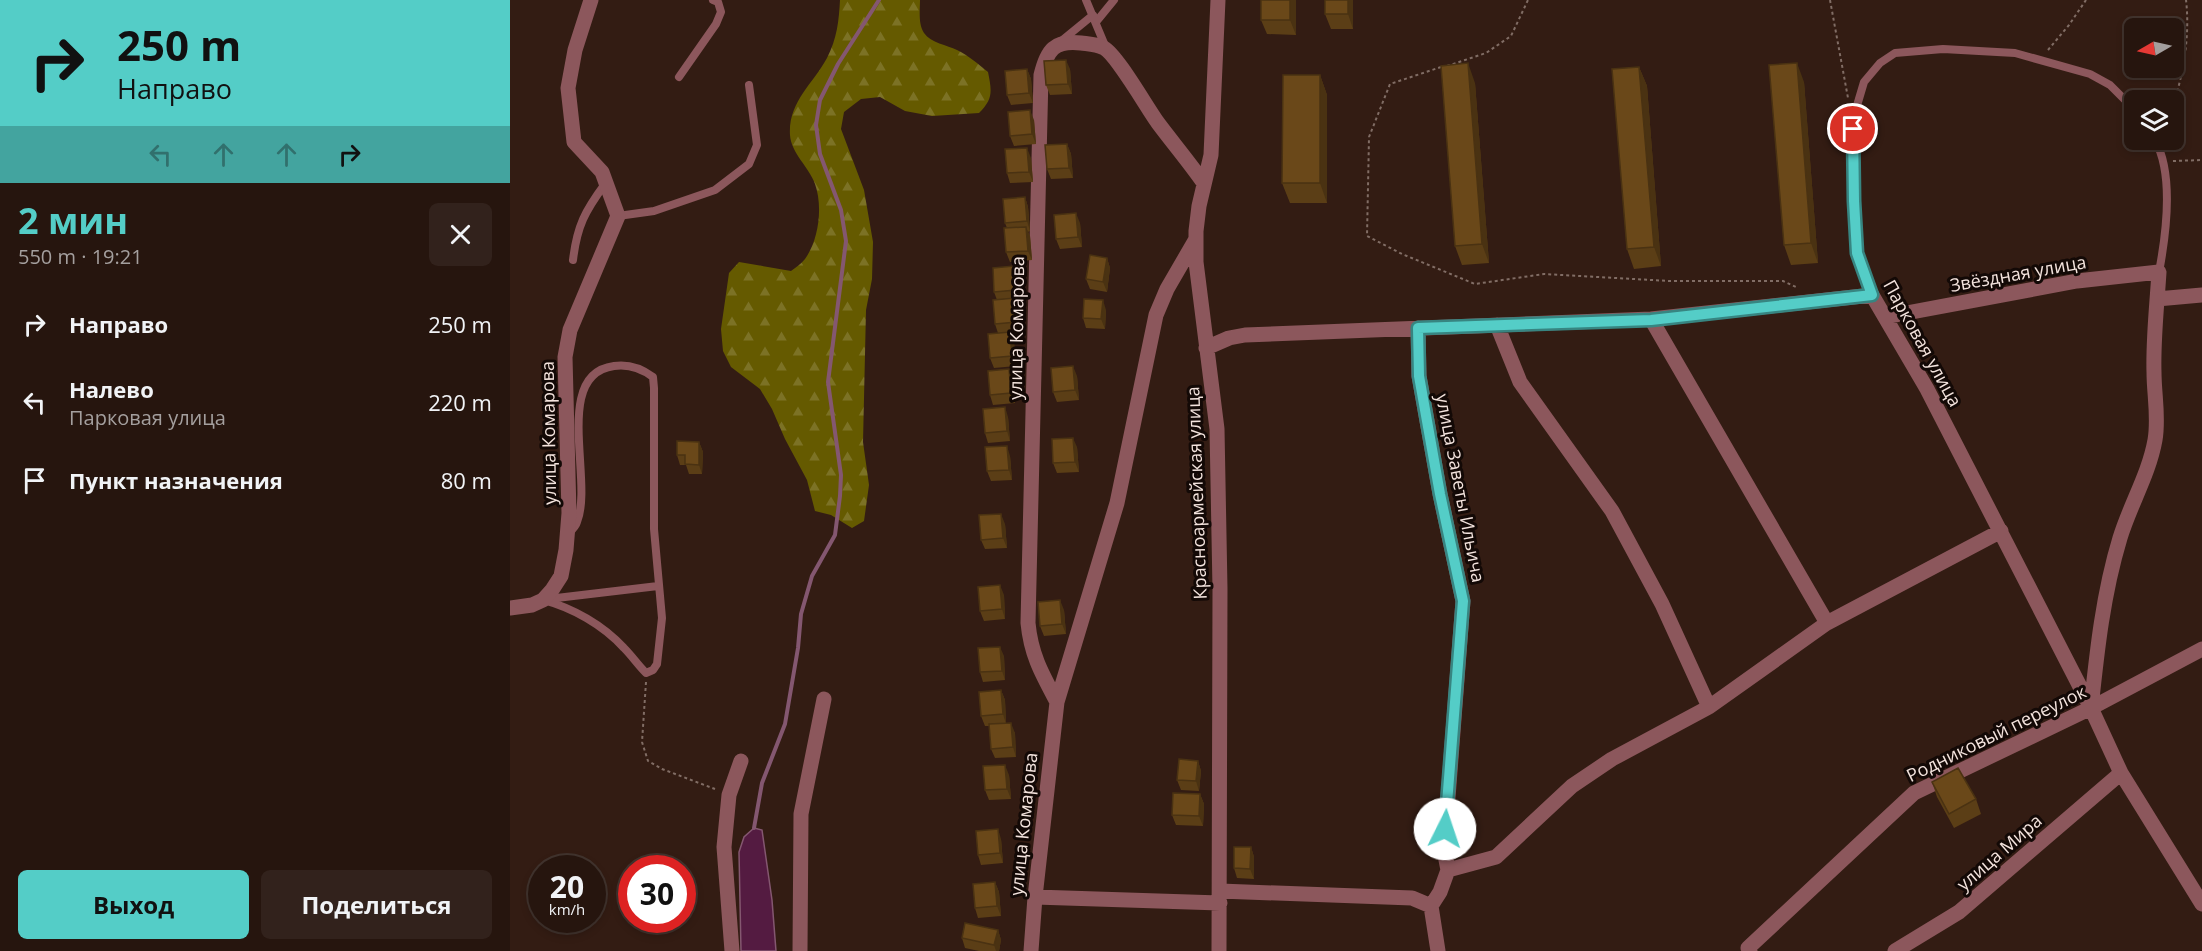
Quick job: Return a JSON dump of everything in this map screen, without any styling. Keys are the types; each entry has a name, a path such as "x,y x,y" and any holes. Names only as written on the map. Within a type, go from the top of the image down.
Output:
{"street":[{"path":"591,0 575,50 568,88 574,142 602,172 618,216"},
{"name":"Красноармейская улица","path":"1218,0 1211,154 1203,182 1196,239 1197,282 1214,406 1217,452 1220,589 1219,951"},
{"path":"1057,45 1066,41 1106,48 1203,182"},
{"name":"улица Комарова","path":"1057,45 1046,57 1041,75 1028,622 1035,659 1057,702"},
{"name":"улица Комарова","path":"543,600 561,576 567,535 569,513 565,357 570,330 618,216"},
{"name":"улица Комарова","path":"1031,951 1057,702 1117,503 1156,315 1167,289 1196,239"},
{"path":"2091,708 2099,629 2112,566 2128,512 2149,465 2158,422 2154,371 2159,272"},
{"name":"Звёздная улица","path":"1885,317 2077,281 2159,272"},
{"path":"1206,348 1229,338 1245,335 1651,320 1872,295"},
{"name":"Парковая улица","path":"1872,295 1927,389 2001,531 2091,708 2121,773 2202,904"},
{"path":"2157,299 2202,296"},
{"path":"1651,320 1827,623"},
{"path":"1497,325 1520,382 1612,511 1662,604 1708,707"},
{"name":"улица Заветы Ильича","path":"1418,328 1419,376 1440,494 1463,601 1444,849 1448,870 1440,892 1431,906"},
{"path":"1448,870 1496,857 1572,786 1612,759 1708,707 1827,623 2001,531"},
{"path":"510,608 532,605 543,600"},
{"name":"Родниковый переулок","path":"1750,951 1748,948 1914,792 2091,708 2202,649"},
{"path":"800,951 801,813 824,699"},
{"path":"732,951 724,848 729,795 741,761"},
{"name":"улица Мира","path":"1895,951 1959,912 2121,773"},
{"path":"1035,897 1412,898 1431,906 1438,951"}],"lane":[{"path":"679,77 716,24 721,12 718,2 713,0"},
{"path":"1086,0 1106,48"},
{"path":"1057,45 1073,30 1095,18 1114,0"},
{"name":"Парковая улица","path":"1872,295 1857,253 1853,119 1864,82 1880,63 1895,53 1943,49 2008,52 2075,68 2101,80 2124,100"},
{"path":"618,216 654,211 715,190 749,164 757,145 749,85"},
{"path":"2159,272 2167,208 2161,150"},
{"path":"573,260 585,210 605,184"},
{"path":"543,600 580,614 623,646 646,673 653,670 659,656 662,618 654,529 654,388 652,377 645,371 624,365 604,367 592,375 584,387 579,402 578,418 582,473 581,506 577,523 567,535"},
{"path":"543,600 658,586"}],"path":[{"path":"1528,0 1511,36 1486,53 1390,84 1370,137 1366,236 1402,254 1475,284 1544,274 1670,281 1783,281 1804,291"},
{"path":"1830,0 1849,105"},
{"path":"2040,59 2069,25 2086,0"},
{"path":"2178,90 2188,22 2186,0"},
{"path":"2173,161 2202,160"},
{"path":"646,673 642,742 648,762 729,795"}],"green space":[{"path":"840,0 920,0 920,21 924,33 935,41 966,55 988,72 991,90 987,104 979,113 932,116 905,111 880,97 861,99 844,112 841,129 864,190 873,242 872,279 866,310 863,442 869,485 864,521 852,528 831,515 815,511 807,480 772,409 760,389 731,367 723,351 721,329 729,273 739,262 791,271 805,259 814,242 819,202 815,184 793,148 790,123 797,103 827,58 833,44"}],"shaded area":[{"path":"754,828 762,830 772,900 776,951 741,951 739,852 744,837"}],"building":[{"path":"1261,0 1290,0 1290,20 1261,20"},
{"path":"1325,0 1348,0 1348,14 1325,14"},
{"path":"1066,60 1068,84 1046,85 1044,61"},
{"path":"1468,63 1482,244 1455,246 1441,66"},
{"path":"1797,63 1811,243 1784,245 1769,65"},
{"path":"1639,67 1654,247 1627,249 1612,69"},
{"path":"1027,69 1029,93 1007,95 1005,71"},
{"path":"1283,75 1320,75 1320,183 1282,183"},
{"path":"1030,110 1032,134 1010,136 1008,112"},
{"path":"1067,144 1069,168 1047,169 1045,145"},
{"path":"1027,148 1029,172 1007,173 1005,149"},
{"path":"1025,197 1027,221 1005,223 1003,199"},
{"path":"1076,213 1078,237 1056,239 1054,215"},
{"path":"1026,227 1028,251 1006,252 1004,228"},
{"path":"1090,255 1107,258 1103,282 1086,279"},
{"path":"1014,266 1016,290 994,292 993,268"},
{"path":"1015,298 1017,322 995,324 993,300"},
{"path":"1084,299 1103,300 1101,319 1083,318"},
{"path":"1010,332 1012,356 990,358 988,334"},
{"path":"1073,366 1075,390 1053,392 1051,368"},
{"path":"1009,369 1011,393 990,395 988,371"},
{"path":"1005,407 1007,431 985,433 983,409"},
{"path":"1073,438 1075,462 1053,463 1052,439"},
{"path":"677,441 699,442 699,465 685,464 685,455 677,455"},
{"path":"1007,446 1009,470 987,471 985,447"},
{"path":"1001,514 1003,538 981,540 979,515"},
{"path":"1000,585 1002,609 980,611 978,587"},
{"path":"1060,600 1062,624 1040,626 1038,602"},
{"path":"1000,647 1002,671 980,672 978,648"},
{"path":"1001,690 1003,714 981,716 979,692"},
{"path":"1011,723 1013,747 991,749 989,724"},
{"path":"1179,759 1198,761 1196,781 1177,780"},
{"path":"1005,765 1007,789 985,790 983,766"},
{"path":"1958,768 1976,799 1949,814 1932,782"},
{"path":"1173,793 1200,794 1199,816 1172,815"},
{"path":"998,829 1000,853 978,855 976,831"},
{"path":"1234,847 1251,847 1250,869 1234,868"},
{"path":"995,882 997,906 975,908 973,884"},
{"path":"965,923 998,930 994,945 962,938"}],"waterway":[{"path":"754,828 762,783 785,724 798,648 801,614 812,576 835,535 840,496 841,475 828,382 846,241 841,210 820,154 816,125 820,100 838,64 879,0"}],"route":[{"path":"1445,829 1463,601 1440,494 1419,376 1418,328 1651,320 1872,295 1857,253 1853,129"}]}
